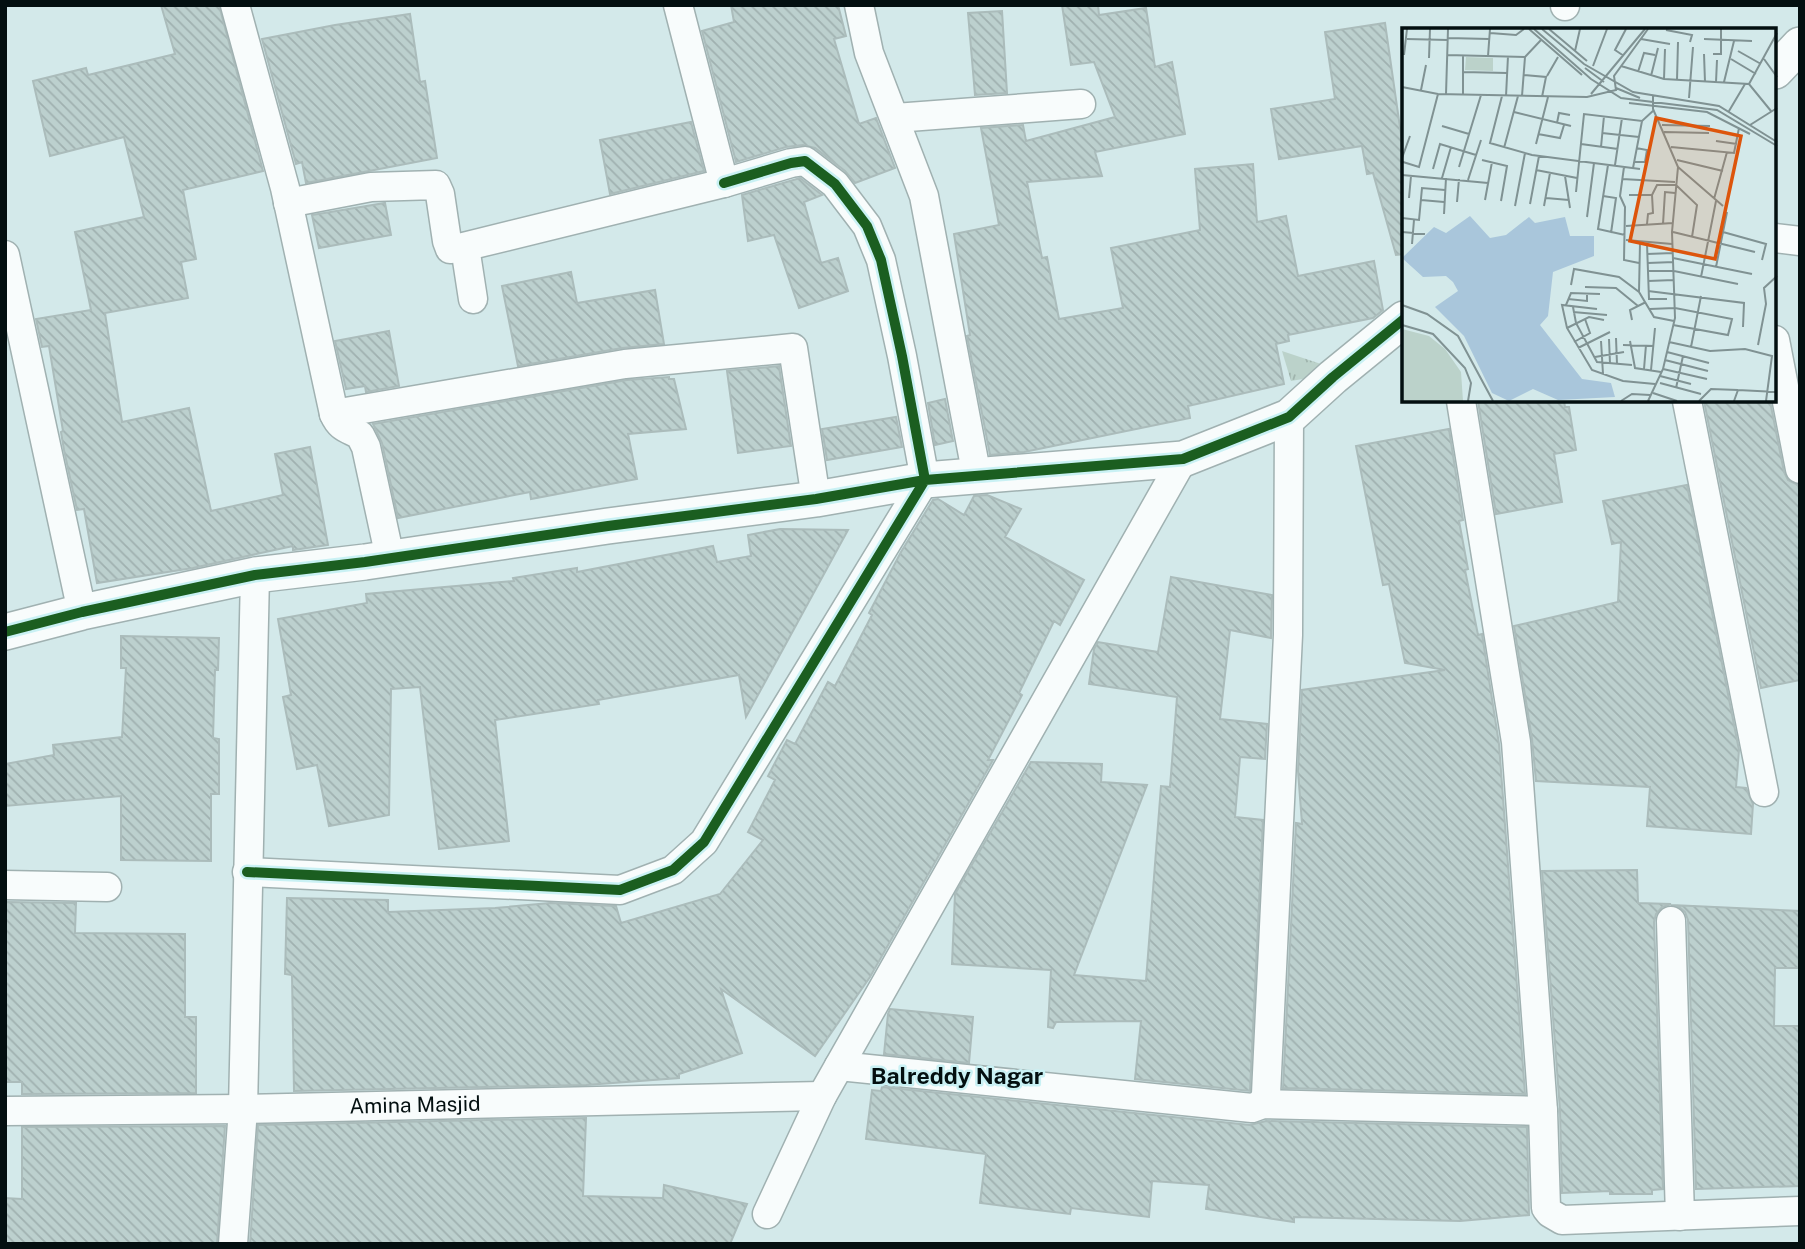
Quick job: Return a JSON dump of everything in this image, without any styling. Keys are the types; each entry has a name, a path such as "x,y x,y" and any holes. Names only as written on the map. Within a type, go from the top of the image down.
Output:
{"street":[{"path":"235,5 288,203 334,414 338,424 343,429 360,435 366,447 390,558"},
{"path":"678,5 724,183"},
{"path":"859,5 869,53 924,196 977,477"},
{"path":"1777,69 1800,45"},
{"path":"895,118 1081,104"},
{"path":"247,873 620,890 673,870 704,842 925,480 881,260 867,226 835,184 805,161 465,247 450,248 436,185 372,187 288,203"},
{"path":"1777,238 1800,241"},
{"path":"465,247 473,299"},
{"path":"5,255 82,612"},
{"path":"5,632 82,612 255,575 816,499 925,480 1183,459 1289,416 1402,321"},
{"path":"334,414 625,364 793,348 816,499"},
{"path":"1777,350 1800,469"},
{"path":"1461,402 1516,742 1543,1111 1544,1200 1550,1213 1562,1220 1800,1211"},
{"path":"1688,402 1764,792"},
{"path":"1263,1104 1266,1094 1287,635 1289,416"},
{"path":"767,1214 822,1096 1183,459"},
{"path":"233,1244 243,1109 255,575"},
{"path":"5,885 107,887"},
{"path":"1671,921 1680,1216"},
{"path":"839,1066 1252,1108 1263,1104 1543,1111"},
{"name":"Amina Masjid","path":"5,1111 243,1109 822,1096"}],"green space":[{"path":"1282,351 1342,371 1291,381"}],"building":[{"path":"161,5 219,5 263,171 183,190 196,259 181,262 188,298 105,313 122,422 189,408 211,511 283,495 275,454 310,447 328,545 293,550 293,546 193,568 97,583 84,509 77,510 64,450 49,346 42,347 36,319 91,310 75,232 144,217 124,137 50,156 33,81 86,68 88,75 175,54"},
{"path":"731,5 838,5 846,36 834,39 859,124 876,118 895,168 855,183 845,171 815,148 803,145 786,147 736,162 702,31 734,22"},
{"path":"1062,5 1098,5 1099,15 1146,8 1155,67 1172,62 1185,134 1095,152 1102,176 1027,182 1042,258 1047,257 1059,319 1123,308 1111,248 1200,230 1195,169 1253,164 1257,222 1286,216 1298,276 1374,261 1383,310 1373,318 1288,335 1289,341 1276,344 1284,384 1188,406 1190,418 1024,452 990,455 967,336 970,335 954,234 999,225 981,128 1023,125 1026,141 1115,117 1094,62 1071,65"},
{"path":"1002,11 1007,93 975,95 968,13"},
{"path":"410,14 420,82 425,81 437,158 306,183 302,162 296,164 262,39"},
{"path":"1385,23 1402,141 1402,254 1396,255 1373,173 1367,174 1362,146 1279,159 1271,109 1335,99 1325,32"},
{"path":"691,122 704,171 610,194 600,140"},
{"path":"800,178 822,195 804,202 821,263 838,258 848,291 799,308 774,235 748,241 742,195"},
{"path":"385,203 391,235 319,248 312,215"},
{"path":"571,272 577,303 655,290 664,344 622,348 518,366 502,286"},
{"path":"389,331 399,386 366,392 365,386 346,389 335,341"},
{"path":"779,366 791,446 738,453 727,371"},
{"path":"669,377 674,379 686,429 628,434 637,479 531,499 530,492 398,518 382,443 373,424 627,380"},
{"path":"945,399 953,441 935,445 928,403"},
{"path":"1478,402 1564,402 1565,407 1569,407 1576,450 1554,454 1562,502 1496,514"},
{"path":"1704,402 1770,402 1784,472 1788,480 1798,485 1800,494 1800,680 1761,688"},
{"path":"896,417 902,447 827,460 822,429"},
{"path":"1449,429 1463,520 1459,521 1468,569 1465,570 1478,635 1482,634 1499,744 1525,1094 1283,1088 1296,823 1302,824 1298,771 1302,690 1445,670 1405,663 1389,584 1383,585 1356,446"},
{"path":"1687,485 1739,750 1736,787 1746,788 1753,804 1751,834 1647,826 1650,787 1536,781 1514,626 1618,602 1621,542 1612,544 1603,501"},
{"path":"987,495 1021,509 1005,537 1084,580 1060,625 1054,621 1019,693 1022,695 988,760 993,760 870,977 815,1056 721,989 742,1053 679,1074 679,1078 586,1085 294,1091 292,975 285,974 287,898 388,900 388,912 550,903 616,906 621,923 720,894 763,840 748,832 775,780 768,776 787,740 795,744 828,682 835,686 901,552 933,500 938,499 964,515 974,496"},
{"path":"780,529 848,530 746,717 739,675 598,700 599,704 495,720 509,841 439,849 420,687 391,689 389,815 329,826 317,765 297,769 283,697 291,695 278,619 367,603 366,594 514,581 513,578 577,568 577,572 713,546 717,562 751,556 748,535"},
{"path":"1171,577 1272,595 1271,638 1230,630 1220,719 1267,724 1265,759 1240,757 1235,817 1263,820 1250,1091 1135,1079 1141,1021 1056,1022 1053,1028 1048,1027 1051,970 952,964 955,894 1031,762 1102,764 1101,782 1147,785 1074,975 1146,981 1161,786 1170,787 1177,697 1089,684 1094,649 1098,642 1158,652"},
{"path":"121,636 219,638 213,738 219,739 219,794 211,794 211,861 121,860 121,796 5,806 5,764 54,755 53,745 122,737 126,668 121,668"},
{"path":"1637,870 1638,903 1671,904 1662,907 1654,922 1663,1189 1652,1190 1652,1194 1610,1194 1610,1191 1562,1193 1560,1110 1542,871"},
{"path":"5,902 76,903 75,933 185,934 185,1017 196,1017 196,1093 22,1094 22,1082 5,1082"},
{"path":"1671,905 1800,911 1800,968 1775,968 1774,1026 1800,1026 1800,1186 1696,1189 1688,920 1685,912 1678,906"},
{"path":"890,1009 973,1017 969,1063 884,1054"},
{"path":"882,1087 1250,1125 1266,1121 1527,1127 1529,1215 1460,1221 1294,1217 1294,1222 1206,1209 1209,1185 1152,1181 1149,1217 1071,1208 1070,1214 980,1203 986,1154 866,1139 872,1090 881,1091"},
{"path":"586,1118 583,1196 663,1198 664,1185 747,1204 730,1244 250,1244 258,1125"},
{"path":"225,1126 217,1244 5,1244 5,1198 22,1199 22,1127"}],"cycle path":[{"path":"247,872 620,890 673,870 704,842 925,480 881,260 867,226 835,184 805,161 724,183"},
{"path":"5,632 82,612 255,575 816,499 925,480 1183,459 1289,417 1402,321"}],"district":[{"name":"Balreddy Nagar","path":"957,1076"}]}
